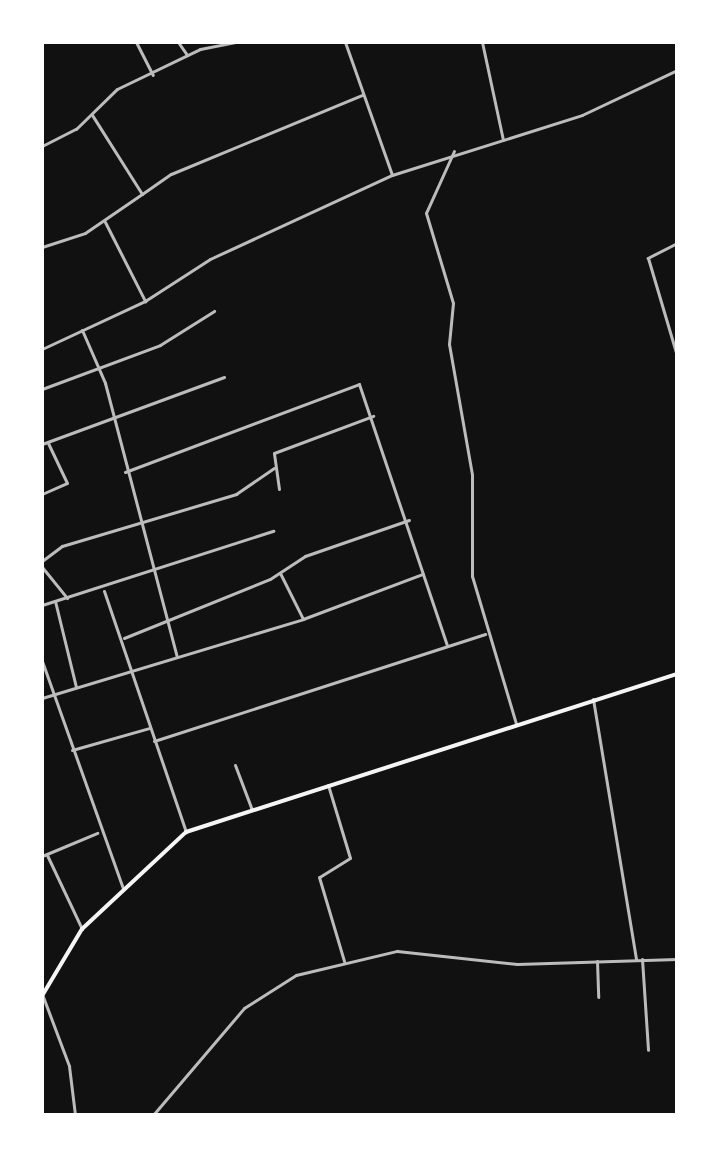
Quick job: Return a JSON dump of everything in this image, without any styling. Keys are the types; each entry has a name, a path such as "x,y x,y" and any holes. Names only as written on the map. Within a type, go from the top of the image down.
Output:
{"main road":[{"path":"42,995 82,929 186,832 677,674"}],"street":[{"path":"136,42 153,75"},
{"path":"178,42 187,55"},
{"path":"42,146 92,115 108,94 153,75 187,55 235,42"},
{"path":"345,42 392,175"},
{"path":"482,42 503,140"},
{"path":"42,349 145,301 210,259 308,220 392,175 454,151 503,140 582,115 677,70"},
{"path":"42,247 105,222 176,172 362,95"},
{"path":"92,115 142,194"},
{"path":"454,151 426,213 453,303 449,344 466,415 467,526 485,634 516,724"},
{"path":"105,222 145,301"},
{"path":"677,243 648,258 677,356"},
{"path":"42,389 160,345 214,311"},
{"path":"82,330 93,369 105,383 111,422 177,657"},
{"path":"42,444 111,422 224,377"},
{"path":"125,472 359,384 409,520 447,646"},
{"path":"279,489 274,453 373,416"},
{"path":"42,494 67,483 48,442"},
{"path":"67,598 42,564 62,546 236,494 274,468"},
{"path":"124,638 167,625 280,573 305,556 409,520"},
{"path":"42,605 104,591 273,531"},
{"path":"280,573 303,619"},
{"path":"42,698 303,619 423,574"},
{"path":"104,591 124,638 149,728 186,832"},
{"path":"55,601 76,687"},
{"path":"154,741 485,634"},
{"path":"42,661 99,832 123,888"},
{"path":"593,699 639,959 648,1050"},
{"path":"72,750 149,728"},
{"path":"235,765 252,810"},
{"path":"328,785 350,858 319,877 344,961"},
{"path":"82,929 45,856 99,832"},
{"path":"153,1115 261,993 344,961 397,951 509,964 677,959"},
{"path":"597,961 598,997"},
{"path":"42,995 69,1066 75,1115"}]}
